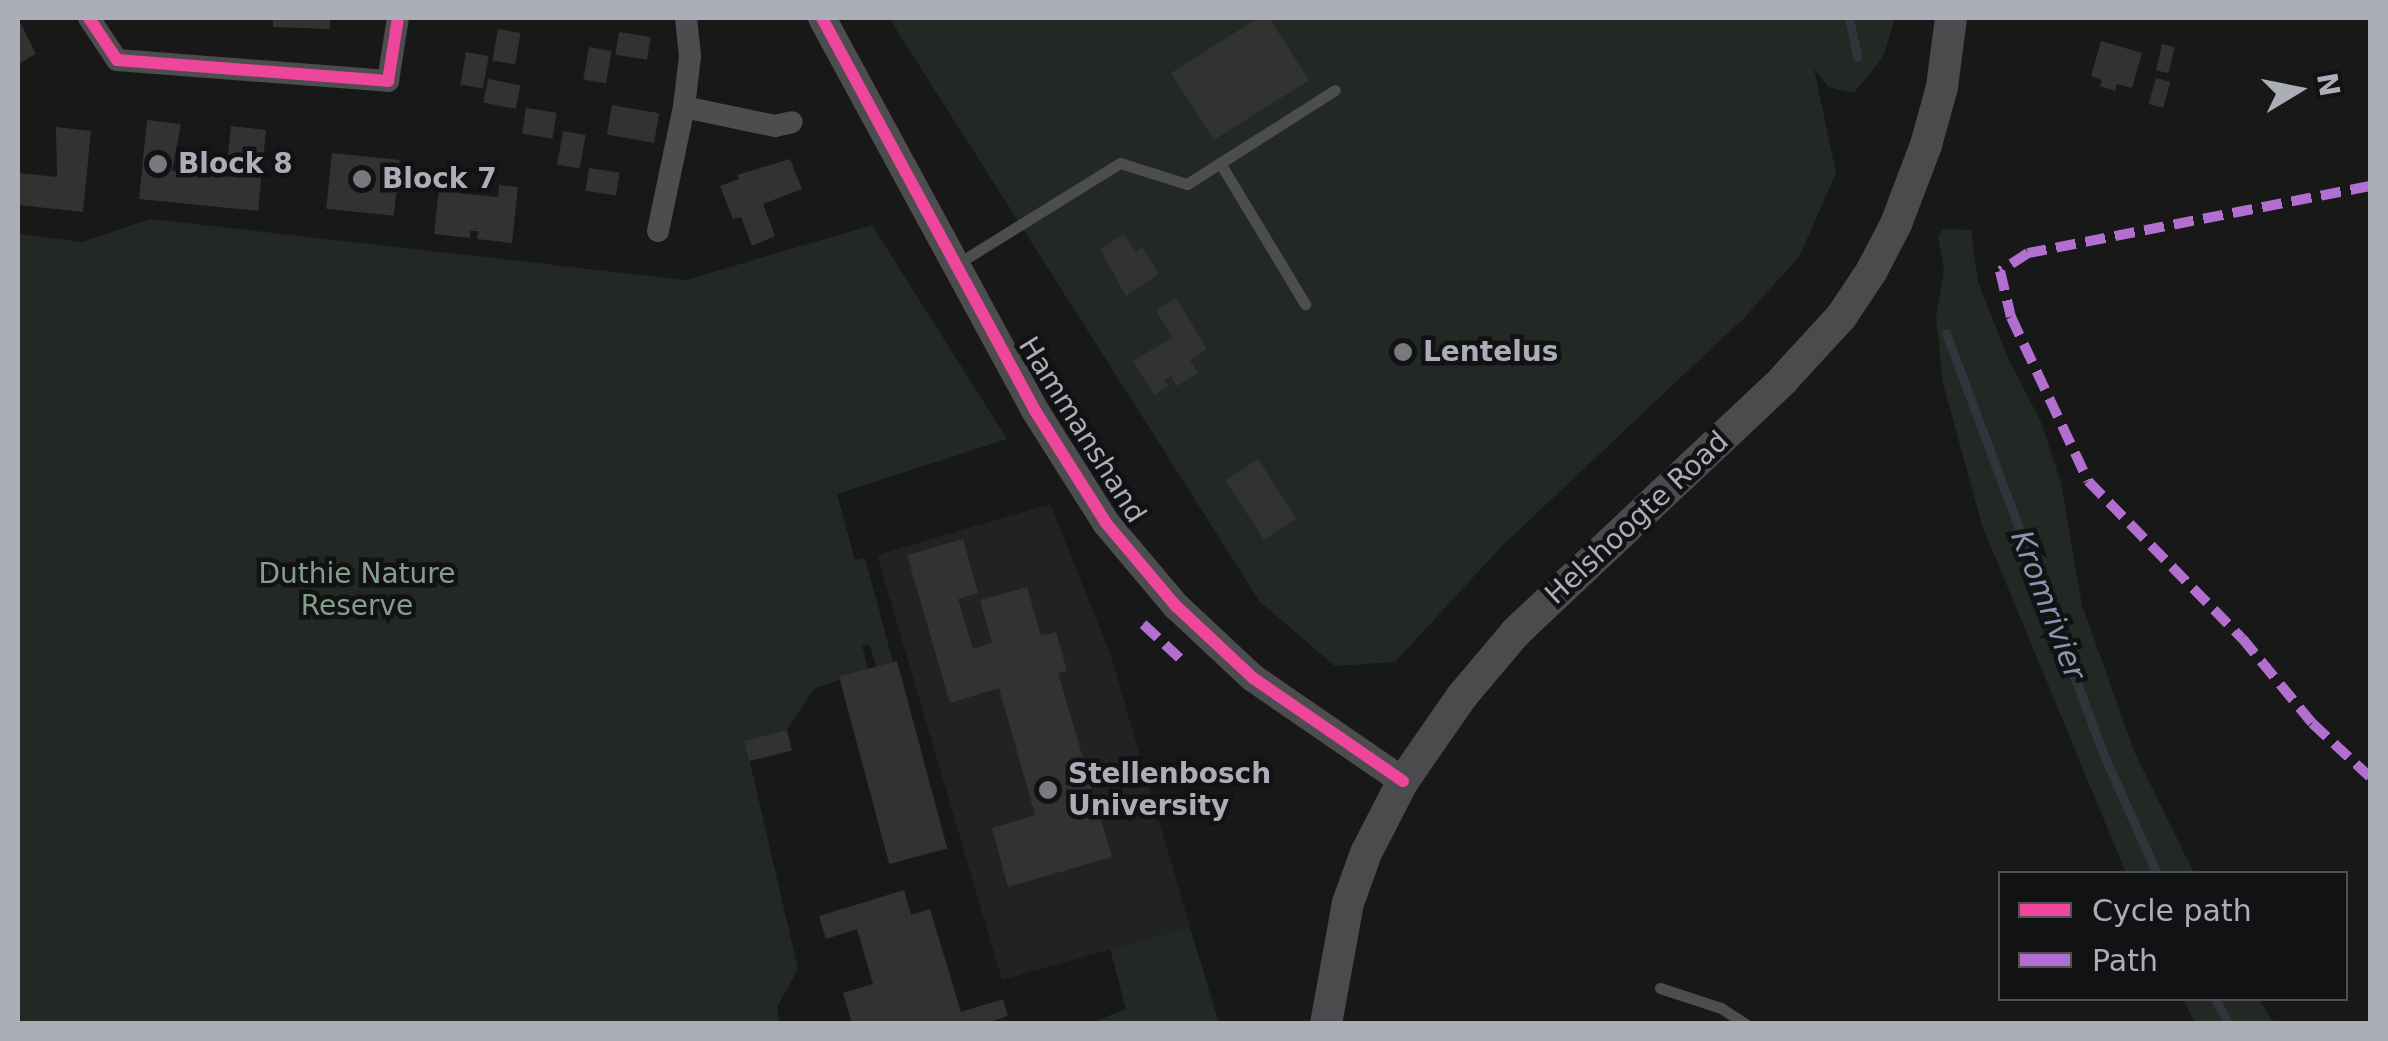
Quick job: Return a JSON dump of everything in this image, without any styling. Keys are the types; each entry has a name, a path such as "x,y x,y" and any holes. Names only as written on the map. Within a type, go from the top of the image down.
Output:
{"main road":[{"name":"Helshoogte Road","path":"1326,1024 1348,903 1366,853 1403,782 1516,632 1743,419 1840,317 1896,224 1926,145 1942,87 1950,18"}],"street":[{"path":"89,18 117,60 388,81 398,18"},
{"path":"658,231 684,107 690,56 686,18"},
{"name":"Hammanshand","path":"822,18 1034,409 1106,523 1176,606 1252,678 1403,782"},
{"path":"684,107 775,126 792,122"}],"lane":[{"path":"957,264 1120,162 1187,184 1335,90"},
{"path":"1220,163 1306,304"},
{"path":"1660,988 1721,1008 1746,1024"}],"shaded area":[{"name":"Stellenbosch University","path":"1050,504 1110,653 1190,927 1002,980 877,555"}],"green space":[{"name":"Lentelus","path":"889,18 1895,18 1883,57 1854,93 1829,87 1814,69 1836,173 1799,257 1745,317 1503,545 1395,662 1335,666 1260,602"},
{"name":"Duthie Nature Reserve","path":"150,219 686,280 872,225 1007,439 837,494 855,560 865,558 893,662 876,667 870,645 862,646 868,669 814,689 787,730 745,741 798,969 777,1007 780,1023 18,1024 18,234 82,242"},
{"path":"1942,229 1971,230 1978,282 2009,360 2041,422 2061,483 2082,605 2134,751 2193,871 2125,871 1982,525 1943,383 1936,318 1944,270 1938,237"},
{"path":"1190,927 1219,1023 1090,1023 1126,1009 1110,949"},
{"path":"2184,1001 2260,1001 2274,1023 2195,1023"}],"building":[{"path":"18,18 36,54 18,64"},
{"path":"273,18 330,18 330,29 273,27"},
{"path":"1258,18 1269,18 1309,80 1214,140 1171,73"},
{"path":"498,29 521,33 515,65 492,61"},
{"path":"619,32 651,37 647,60 615,55"},
{"path":"2101,41 2142,53 2132,88 2117,84 2115,91 2100,86 2102,80 2091,76"},
{"path":"2162,44 2175,47 2169,73 2156,70"},
{"path":"589,47 612,51 606,83 583,79"},
{"path":"466,52 489,56 483,88 460,84"},
{"path":"2156,78 2170,82 2163,108 2149,104"},
{"path":"488,79 520,85 516,109 483,103"},
{"path":"612,105 659,113 654,143 607,135"},
{"path":"526,108 557,113 553,139 522,134"},
{"name":"Block 8","path":"147,120 181,124 172,171 232,177 235,156 228,155 231,126 266,130 258,211 139,199"},
{"path":"56,127 91,131 83,212 18,205 18,173 57,177"},
{"path":"563,131 586,135 580,168 557,164"},
{"name":"Block 7","path":"332,153 400,160 394,216 326,209"},
{"path":"790,159 802,189 763,204 775,236 752,246 741,217 733,219 720,186 739,179 737,175"},
{"path":"589,168 620,173 616,196 585,191"},
{"path":"440,180 459,182 458,193 498,197 499,185 518,187 512,243 477,239 478,231 470,231 470,238 434,234"},
{"path":"1124,234 1136,252 1142,247 1159,274 1126,296 1100,249"},
{"path":"1176,298 1207,349 1190,360 1198,373 1177,386 1171,376 1164,380 1169,386 1154,395 1133,361 1172,338 1156,310"},
{"path":"1258,459 1297,519 1264,540 1225,480"},
{"path":"963,539 978,593 958,599 973,649 992,643 980,600 1027,587 1041,636 1056,632 1067,671 1058,673 1112,857 1008,887 992,828 1035,815 999,688 950,703 907,555"},
{"path":"897,661 947,848 889,864 839,677"},
{"path":"787,730 792,750 749,761 744,741"},
{"path":"904,890 911,915 930,909 961,1012 1003,999 1008,1016 984,1024 852,1024 843,993 873,984 857,929 826,939 819,916"}],"waterway":[{"name":"Kromrivier","path":"1849,18 1857,57"},
{"name":"Kromrivier","path":"1946,333 2106,760 2156,871"},
{"name":"Kromrivier","path":"2216,1001 2228,1024"}],"marked path":[{"path":"2370,186 2028,253 2000,271 2011,317 2088,481 2242,638 2312,723 2370,777"},
{"path":"1143,624 1185,663"}],"cycle path":[{"path":"89,18 117,60 388,81 398,18"},
{"path":"822,18 1034,409 1106,523 1176,606 1253,678 1403,781"}],"place":[{"name":"Block 8","path":"158,164"},
{"name":"Block 7","path":"362,179"},
{"name":"Lentelus","path":"1403,352"},
{"name":"Stellenbosch University","path":"1048,790"}]}
